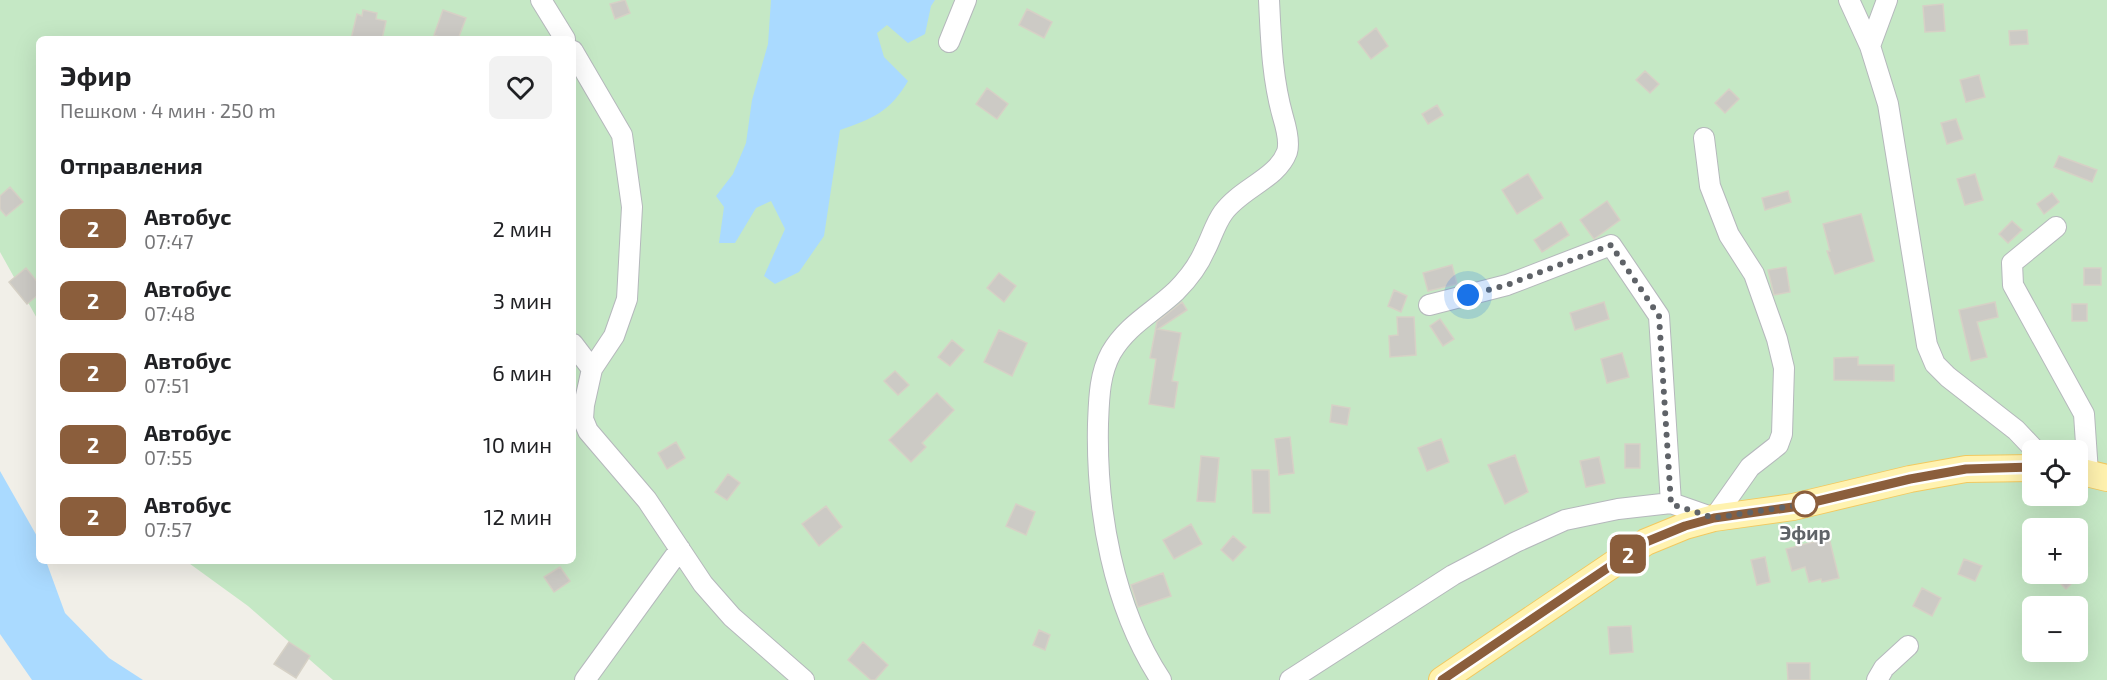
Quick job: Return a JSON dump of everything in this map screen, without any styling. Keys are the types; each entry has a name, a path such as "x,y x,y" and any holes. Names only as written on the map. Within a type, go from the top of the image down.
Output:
{"main road":[{"path":"1442,680 1646,542 1685,526 1714,518 1793,507 1910,479 1966,469 2022,468"}],"street":[{"path":"541,0 563,36"},
{"path":"950,42 966,0"},
{"path":"1161,680 1140,645 1129,615 1104,525 1098,453 1099,386 1111,354 1131,327 1177,290 1204,254 1222,214 1244,190 1280,168 1284,159 1288,149 1287,129 1271,61 1269,0"},
{"path":"1849,0 1870,46 1888,104 1927,345 1935,364 2026,440"},
{"path":"1870,46 1887,0"},
{"path":"576,56 622,135 632,207 627,299 614,336 592,369 583,419 588,431 647,500 704,584 732,617 804,680"},
{"path":"1290,680 1453,575 1516,542 1565,520 1618,509 1671,504 1714,518 1750,467 1778,445 1782,434 1784,368 1777,339 1754,274 1729,235 1710,186 1704,138"},
{"path":"2055,227 2012,263 2013,285 2084,414 2091,474"},
{"path":"1429,305 1507,285 1611,245 1659,316 1671,504"},
{"path":"576,348 592,369"},
{"path":"585,680 680,549"},
{"path":"1877,680 1884,668 1908,646"}],"green space":[{"path":"0,0 2107,0 2107,680 333,680 248,606 190,564 576,564 576,36 36,36 36,317 0,252"}],"water":[{"path":"771,0 935,0 931,6 925,34 908,43 887,25 877,33 884,57 908,81 894,100 879,113 840,130 824,236 799,272 775,284 764,276 785,229 771,201 756,208 735,243 719,243 724,207 716,196 733,174 746,143 752,100 768,44"},
{"path":"0,471 36,534 36,564 47,564 65,613 109,658 143,680 32,680 0,634"}],"building":[{"path":"625,0 630,13 615,19 610,4"},
{"path":"1943,4 1945,31 1925,32 1923,6"},
{"path":"1027,9 1052,22 1044,38 1019,25"},
{"path":"363,10 377,13 376,19 386,21 383,36 352,36 357,14 362,16"},
{"path":"443,10 466,18 459,36 434,35"},
{"path":"1376,28 1388,46 1371,59 1358,42"},
{"path":"2027,30 2028,44 2010,45 2009,31"},
{"path":"1645,71 1659,84 1650,93 1636,80"},
{"path":"1979,75 1985,97 1966,102 1960,80"},
{"path":"987,88 1008,104 997,119 976,104"},
{"path":"1729,89 1739,99 1725,113 1715,103"},
{"path":"1437,105 1443,115 1428,124 1422,114"},
{"path":"1956,119 1963,139 1947,144 1941,123"},
{"path":"2059,156 2097,170 2092,182 2054,167"},
{"path":"1528,174 1543,198 1517,214 1502,190"},
{"path":"1975,174 1983,200 1965,205 1957,179"},
{"path":"10,187 23,202 6,216 0,209 0,196"},
{"path":"1788,191 1791,202 1765,210 1762,198"},
{"path":"2052,193 2059,202 2044,214 2037,204"},
{"path":"1607,201 1620,220 1594,239 1580,220"},
{"path":"1861,214 1874,261 1835,274 1827,251 1830,251 1823,224"},
{"path":"2012,221 2022,230 2008,243 1999,234"},
{"path":"1561,222 1569,235 1542,252 1534,240"},
{"path":"1452,265 1457,284 1428,291 1423,273"},
{"path":"1786,267 1790,292 1774,295 1768,270"},
{"path":"26,268 36,280 36,296 27,304 9,282"},
{"path":"2084,268 2101,268 2101,285 2084,285"},
{"path":"999,273 1016,286 1004,302 987,288"},
{"path":"1394,290 1407,296 1401,312 1388,306"},
{"path":"1182,302 1187,310 1158,329 1181,333 1172,381 1178,382 1174,408 1149,404 1156,359 1150,358 1157,322"},
{"path":"1604,302 1609,319 1575,330 1570,313"},
{"path":"1995,302 1998,317 1977,322 1987,357 1971,361 1959,310"},
{"path":"2072,304 2087,304 2087,321 2072,321"},
{"path":"1397,317 1414,317 1416,355 1390,357 1389,336 1398,335"},
{"path":"1440,319 1454,339 1443,346 1430,326"},
{"path":"999,330 1027,343 1012,376 984,362"},
{"path":"952,340 964,350 950,366 938,357"},
{"path":"1622,353 1629,377 1607,383 1601,359"},
{"path":"1858,357 1858,365 1894,365 1894,381 1834,380 1834,358"},
{"path":"895,371 909,385 898,395 884,381"},
{"path":"937,393 954,410 922,443 926,447 911,462 889,440"},
{"path":"1332,405 1350,408 1347,425 1330,422"},
{"path":"1290,437 1294,473 1279,475 1275,439"},
{"path":"1441,439 1449,462 1427,471 1418,448"},
{"path":"676,442 685,458 667,469 658,453"},
{"path":"1625,444 1640,444 1640,468 1625,468"},
{"path":"1515,455 1528,492 1505,504 1488,465"},
{"path":"1201,456 1219,458 1215,502 1197,501"},
{"path":"1599,457 1605,483 1586,487 1580,461"},
{"path":"1252,470 1269,470 1270,513 1253,513"},
{"path":"728,474 740,483 727,500 715,492"},
{"path":"1016,504 1035,512 1026,535 1006,526"},
{"path":"826,506 842,527 819,546 802,524"},
{"path":"1191,524 1202,544 1174,559 1163,540"},
{"path":"1233,536 1246,547 1233,561 1221,550"},
{"path":"1829,538 1839,578 1809,582 1805,567 1792,571 1786,549"},
{"path":"1765,557 1770,582 1757,585 1751,560"},
{"path":"1964,559 1982,566 1975,581 1958,574"},
{"path":"560,567 570,581 554,592 544,577"},
{"path":"1163,573 1171,596 1138,607 1131,585"},
{"path":"2061,584 2071,584 2066,589"},
{"path":"1922,588 1941,598 1932,616 1913,606"},
{"path":"1631,626 1633,652 1610,654 1608,627"},
{"path":"1039,630 1050,635 1045,650 1033,645"},
{"path":"289,642 310,656 296,678 274,664"},
{"path":"863,642 888,665 875,680 871,680 848,660"},
{"path":"1787,663 1810,663 1810,680 1788,680"}],"bus line":[{"name":"2","path":"1442,680 1646,542 1685,526 1714,518 1793,507 1910,479 1966,469 2022,467"}],"place":[{"name":"Эфир","path":"1805,504"}],"route":[{"path":"1468,295 1507,285 1611,245 1659,316 1671,504 1714,518 1812,503 1805,504"}]}
